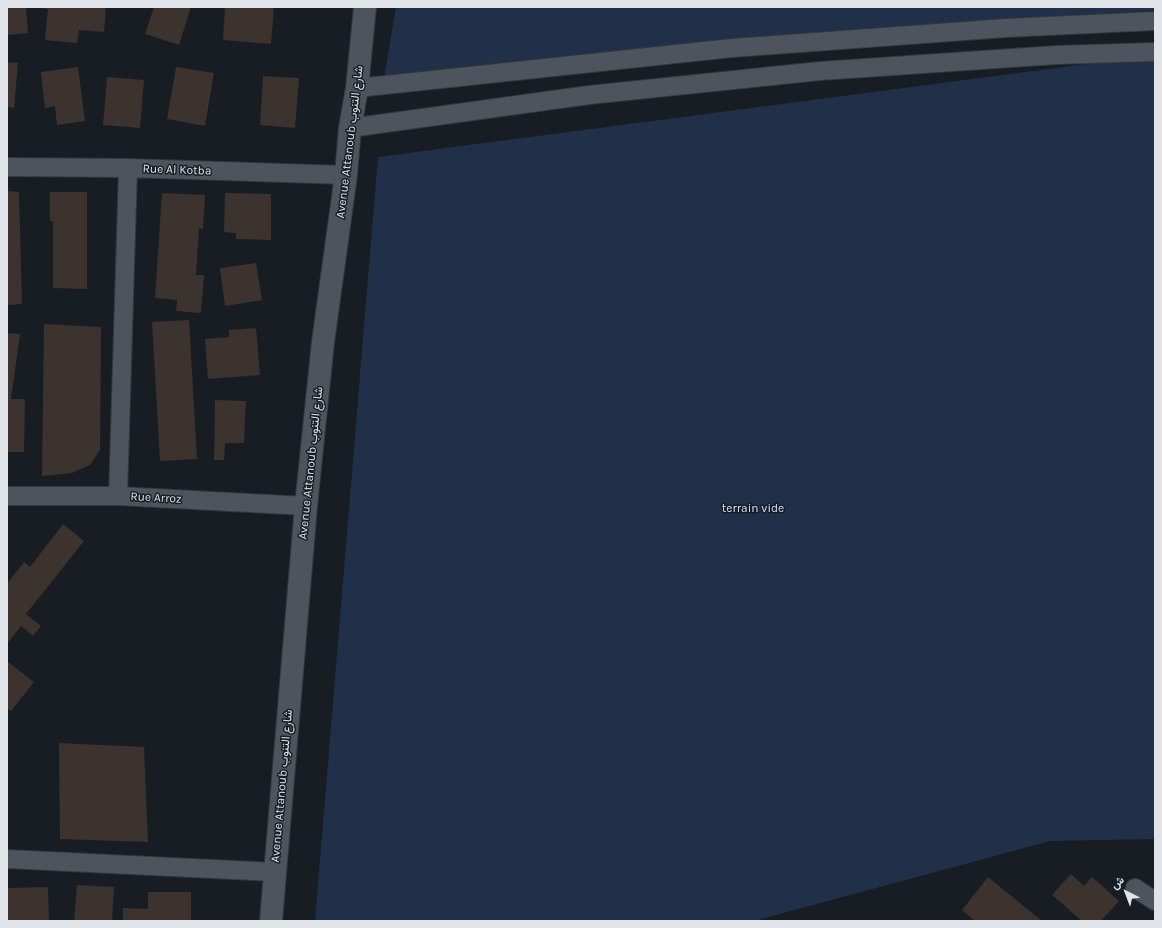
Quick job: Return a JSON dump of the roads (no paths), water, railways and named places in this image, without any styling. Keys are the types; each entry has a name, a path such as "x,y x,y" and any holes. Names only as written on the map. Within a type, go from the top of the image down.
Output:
{"street":[{"name":"Avenue Attanoub شارع التنوب","path":"271,921 306,506 323,342 346,175 350,128 357,88 365,7"},
{"path":"357,88 732,48 1006,28 1155,21"},
{"path":"350,128 589,95 820,71 1056,55 1155,52"},
{"name":"Rue Al Kotba","path":"7,167 128,168 346,175"},
{"path":"118,496 128,168"},
{"name":"Rue Arroz","path":"7,496 118,496 306,506"},
{"path":"7,859 275,872"},
{"path":"1135,888 1155,901"}],"park label":[{"name":"terrain vide","path":"753,509"}]}
